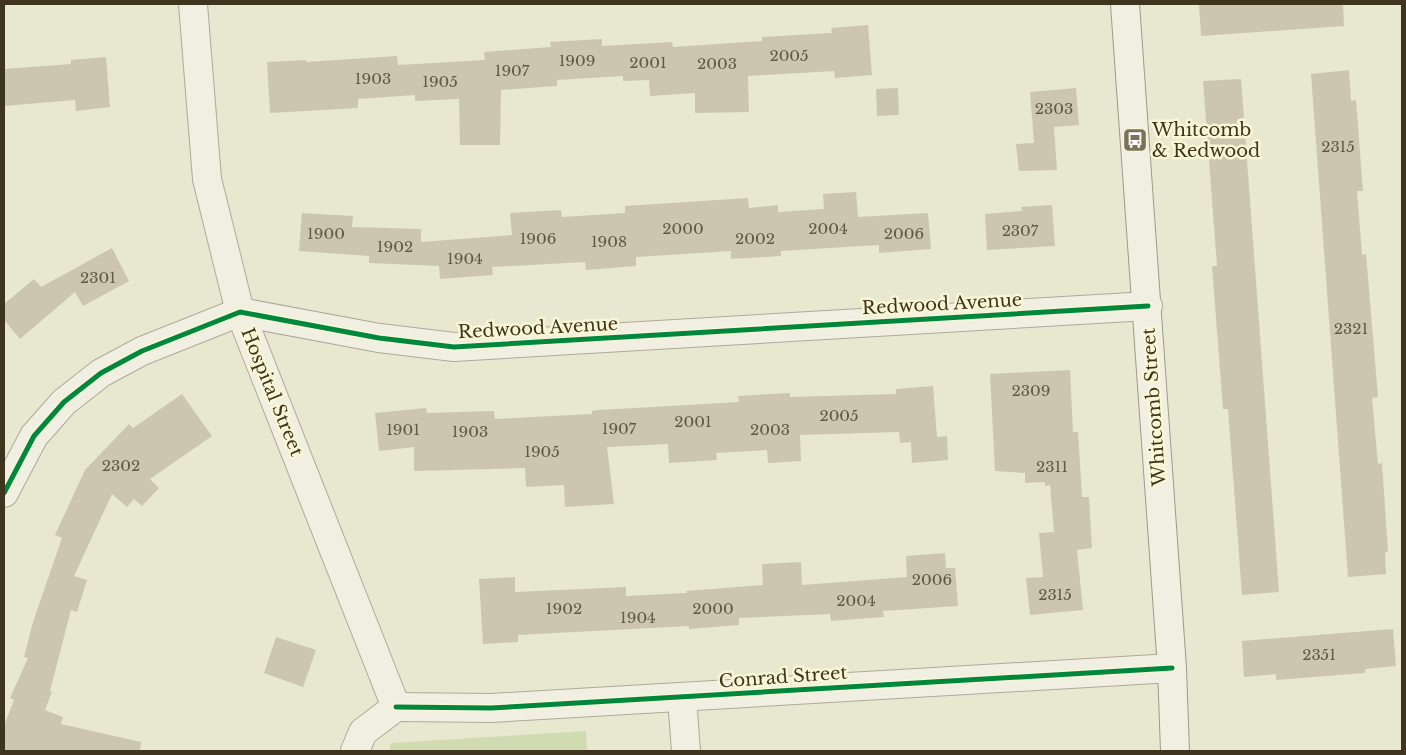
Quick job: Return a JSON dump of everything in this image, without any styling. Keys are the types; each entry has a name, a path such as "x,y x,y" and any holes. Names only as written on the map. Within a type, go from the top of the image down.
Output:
{"street":[{"name":"Hospital Street","path":"193,4 207,179 240,312 396,707"},
{"name":"Whitcomb Street","path":"1125,4 1148,306 1172,668 1175,751"},
{"name":"Redwood Avenue","path":"240,312 379,338 454,347 1148,306"},
{"path":"4,493 34,436 64,402 101,373 142,351 240,312"},
{"name":"Conrad Street","path":"396,707 492,708 1172,668"},
{"path":"682,698 686,751"},
{"path":"355,751 363,732 396,707"}],"green space":[{"path":"586,731 587,751 389,751 391,743"}],"building":[{"path":"1199,4 1343,4 1344,26 1201,36"},
{"path":"868,25 872,75 835,78 834,71 748,76 749,112 695,113 695,93 650,96 649,80 623,81 623,76 557,80 557,86 501,90 500,145 460,145 459,99 415,101 415,95 358,99 358,108 270,113 267,62 306,60 306,62 397,56 398,65 485,60 484,52 551,47 550,42 602,39 602,46 672,42 673,47 762,41 762,37 832,33 831,28"},
{"path":"106,57 110,107 76,111 75,100 4,106 4,69 71,64 71,60"},
{"path":"1349,70 1351,101 1356,100 1363,191 1357,191 1362,255 1366,254 1378,397 1372,398 1378,464 1382,463 1388,552 1385,552 1386,574 1348,577 1311,74"},
{"path":"1241,79 1279,592 1242,595 1228,409 1223,409 1212,266 1217,266 1203,81"},
{"path":"898,88 899,115 877,116 876,89"},
{"path":"1076,88 1079,125 1054,127 1057,170 1019,171 1016,144 1034,143 1030,92"},
{"path":"856,192 858,217 928,213 931,249 879,253 879,245 781,251 781,256 731,259 731,251 636,257 636,266 586,270 585,262 492,267 493,275 440,279 439,266 369,263 369,256 299,251 302,213 353,216 352,227 421,229 421,242 512,235 510,213 561,210 562,217 625,213 625,206 748,198 749,208 778,205 778,212 824,209 823,194"},
{"path":"1052,205 1055,246 987,250 985,214 1022,211 1021,207"},
{"path":"112,248 129,281 83,306 75,292 20,339 4,320 4,304 34,279 41,287"},
{"path":"1070,370 1073,432 1078,432 1082,497 1089,497 1092,548 1077,550 1083,610 1030,615 1026,578 1043,577 1039,533 1054,532 1050,485 1045,486 1045,482 1025,483 1025,473 995,471 990,374"},
{"path":"933,386 937,437 947,436 948,460 912,463 911,442 900,443 899,432 800,435 801,461 768,463 767,450 716,453 717,460 669,463 668,444 607,447 614,504 565,507 564,485 526,487 525,468 414,471 414,447 379,451 375,413 426,408 427,413 494,411 495,419 592,414 592,411 599,410 739,402 738,396 790,393 790,397 896,394 896,389"},
{"path":"182,394 212,436 150,479 159,488 142,506 134,499 127,507 112,494 74,576 87,580 77,612 71,610 50,691 52,692 45,710 63,717 61,724 141,742 140,751 4,751 4,726 14,700 10,698 28,658 24,657 33,622 62,538 55,535 85,470 129,424 133,428"},
{"path":"945,553 946,568 955,568 958,606 883,611 884,617 831,621 830,614 739,618 739,625 689,629 689,626 518,635 518,642 483,644 479,579 515,577 515,592 626,587 626,596 687,593 686,591 763,585 762,564 801,562 802,585 907,577 906,556"},
{"path":"1393,629 1396,666 1365,669 1365,673 1276,680 1276,674 1244,677 1242,641"},
{"path":"276,637 316,650 303,687 264,673"}],"cycle path":[{"path":"4,493 34,436 64,402 101,373 142,351 240,312 379,338 454,347 1148,306"},
{"path":"396,707 491,708 1172,668"}],"place":[{"name":"Whitcomb & Redwood","path":"1135,140"}]}
